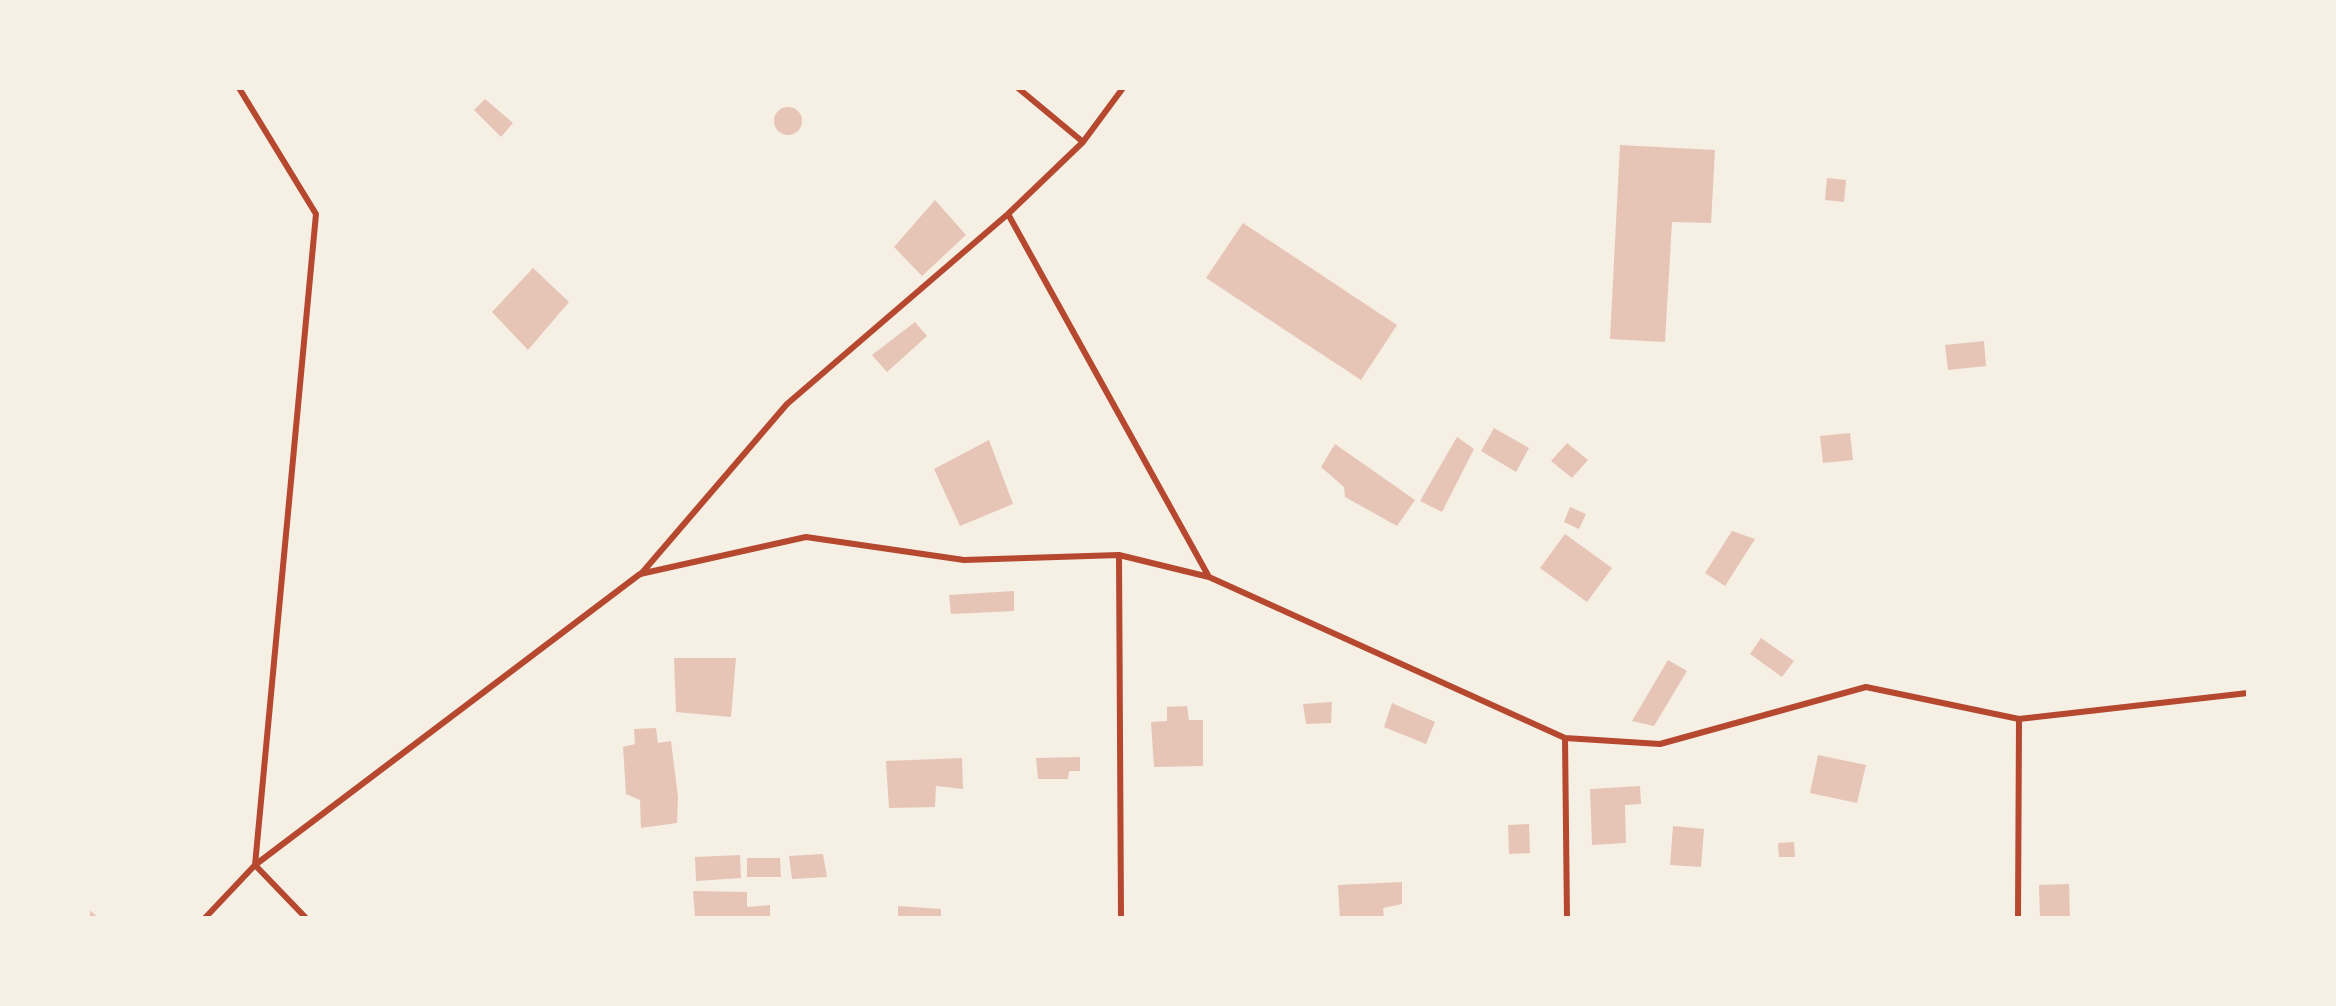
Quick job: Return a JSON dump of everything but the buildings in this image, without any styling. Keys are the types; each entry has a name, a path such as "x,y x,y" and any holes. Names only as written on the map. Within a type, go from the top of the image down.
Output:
{"street":[{"path":"238,88 316,214 255,865 306,918"},
{"path":"1018,88 1083,142"},
{"path":"205,918 255,865 640,574 787,404 1008,214 1083,142 1123,88"},
{"path":"1008,214 1209,577"},
{"path":"640,574 806,537 964,560 1119,555 1209,577 1565,738 1660,744 1866,687 2019,719 2247,693"},
{"path":"1119,555 1121,918"},
{"path":"2018,918 2019,719"},
{"path":"1565,738 1567,918"}]}
